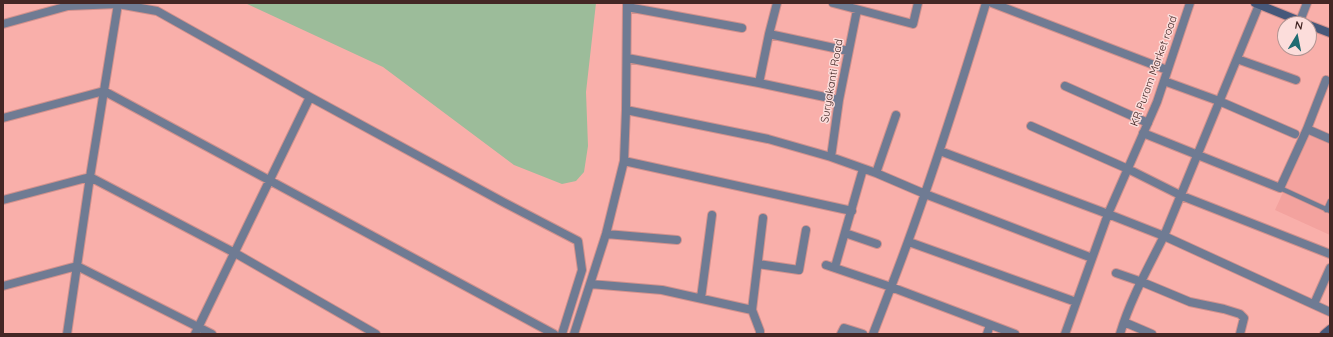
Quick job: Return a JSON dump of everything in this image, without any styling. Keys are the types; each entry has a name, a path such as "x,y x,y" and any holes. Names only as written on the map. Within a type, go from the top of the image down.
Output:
{"street":[{"path":"759,83 777,3"},
{"path":"833,3 913,24 918,3"},
{"path":"873,334 909,242 940,151 986,3"},
{"path":"992,3 1167,70"},
{"name":"KR Puram Market road","path":"1065,334 1108,214 1157,102 1190,3"},
{"path":"1306,16 1307,3"},
{"path":"67,334 90,177 118,4"},
{"path":"3,24 68,6 118,4 157,11 310,97 578,241 582,270 562,334"},
{"path":"1120,334 1124,322 1182,196 1237,59 1257,4 1288,16"},
{"path":"574,334 606,234 624,161 627,5 742,28"},
{"name":"Suryakanti Road","path":"831,157 839,100 857,10"},
{"path":"1317,28 1330,33"},
{"path":"769,34 848,51"},
{"path":"627,58 839,100"},
{"path":"1237,59 1296,80"},
{"path":"1143,133 1280,188 1326,80"},
{"path":"1164,81 1219,101 1295,134"},
{"path":"1065,86 1148,123"},
{"path":"3,118 104,91 554,334"},
{"path":"197,331 310,97"},
{"path":"626,110 768,139 831,157 876,173 925,194 1092,258"},
{"path":"876,173 896,115"},
{"path":"1031,126 1128,169 1182,196 1330,254"},
{"path":"1306,129 1330,139"},
{"path":"940,151 1164,236 1330,312"},
{"path":"624,161 852,211"},
{"path":"835,267 863,169"},
{"path":"3,200 90,177 235,253 376,334"},
{"path":"701,298 712,215"},
{"path":"760,334 752,310 763,218"},
{"path":"758,264 799,270 806,230"},
{"path":"845,233 876,244"},
{"path":"606,234 677,240"},
{"path":"909,242 1076,302"},
{"path":"826,264 1015,334"},
{"path":"3,286 77,266 197,331 212,334"},
{"path":"1314,304 1330,268"},
{"path":"1116,273 1190,302 1240,314 1244,318 1240,334"},
{"path":"590,284 662,290 752,310"},
{"path":"1124,322 1152,334"},
{"path":"987,334 990,325"},
{"path":"842,331 863,334"}],"lane":[{"path":"1280,188 1328,210 1330,201"}],"shaded area":[{"path":"1309,135 1330,143 1330,235 1275,210"}],"green space":[{"path":"245,3 596,3 586,92 588,146 584,172 576,181 562,184 514,165 383,67"}]}
